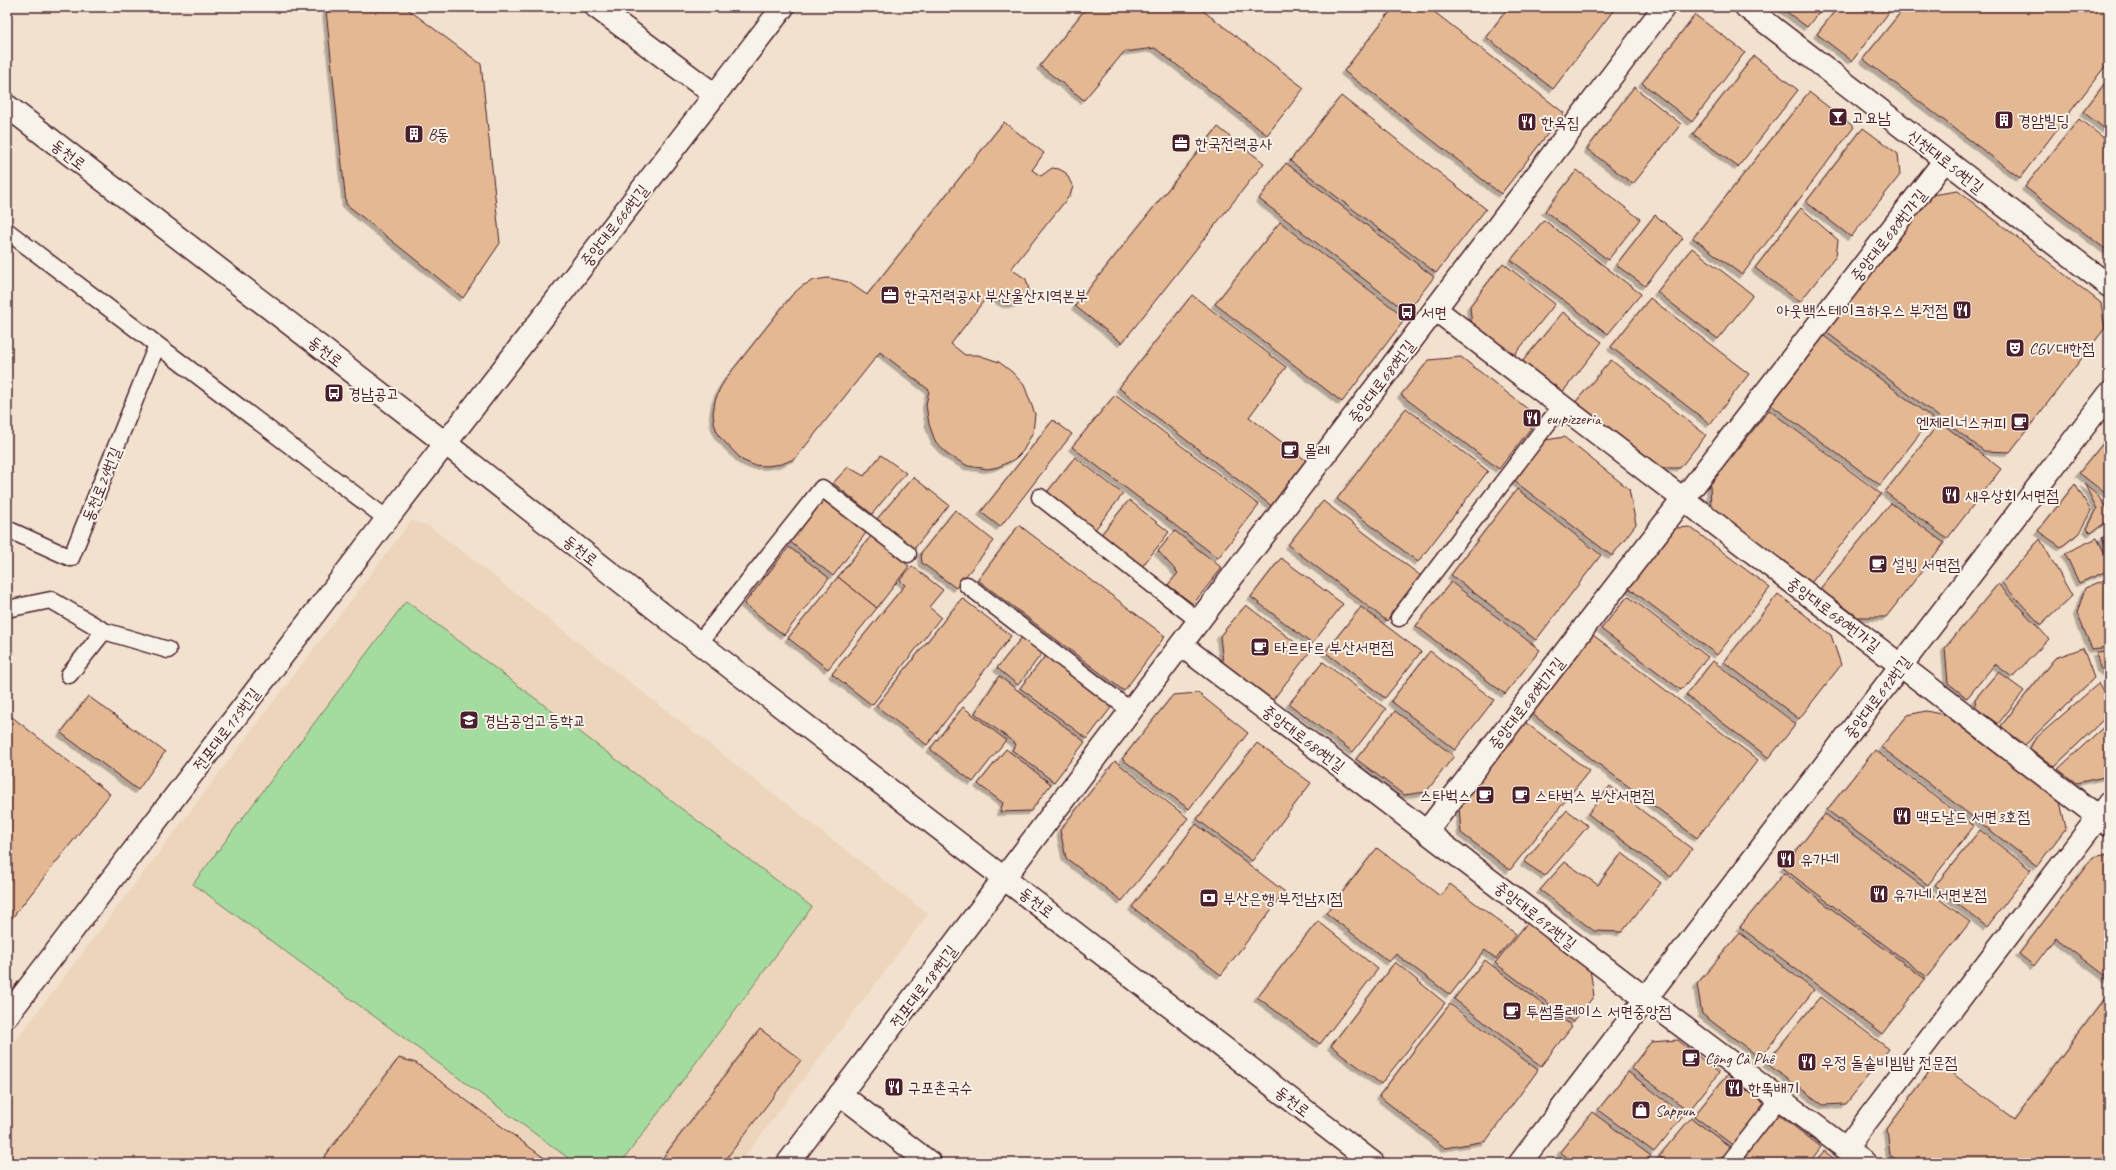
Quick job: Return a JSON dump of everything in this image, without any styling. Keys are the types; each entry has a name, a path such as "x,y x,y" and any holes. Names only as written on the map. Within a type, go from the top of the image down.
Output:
{"street":[{"path":"596,7 715,95"},
{"name":"중앙대로666번길","path":"445,443 783,7"},
{"name":"중앙대로680번길","path":"1005,877 1664,7"},
{"name":"신천대로50번길","path":"1746,7 2109,286"},
{"name":"동천로","path":"7,106 445,443 699,643 1005,877 1373,1163"},
{"name":"중앙대로680번가길","path":"1427,831 1945,160"},
{"name":"중앙대로680번가길","path":"1435,309 1901,666 2105,815"},
{"name":"중앙대로692번길","path":"1520,1163 2109,394"},
{"name":"전포대로175번길","path":"7,1016 445,443"},
{"name":"중앙대로680번길","path":"1181,645 1427,831"},
{"path":"1846,1148 2105,815"},
{"name":"중앙대로692번길","path":"1427,831 1646,999 1865,1163"},
{"name":"전포대로189번길","path":"788,1163 1005,877"},
{"path":"840,1094 930,1163"}],"lane":[{"path":"7,231 387,519"},
{"name":"동천로24번길","path":"7,529 71,558 157,345"},
{"path":"1399,618 1560,406"},
{"path":"699,643 822,488 908,554"},
{"path":"1040,497 1199,621"},
{"path":"968,585 1131,711"},
{"path":"7,609 51,600 104,631 168,650"},
{"path":"69,675 104,631"},
{"path":"1729,1163 1779,1099"}],"shaded area":[{"name":"경남공업고등학교","path":"411,521 429,526 928,914 740,1163 7,1163 7,1052"}],"green space":[{"path":"406,601 812,907 621,1163 575,1163 193,884"}],"building":[{"name":"B동","path":"344,7 405,7 481,64 500,243 463,298 346,204 326,10"},
{"path":"1087,7 1198,7 1304,88 1267,135 1155,48 1124,52 1084,100 1040,66"},
{"path":"1394,7 1428,7 1564,113 1501,194 1344,71"},
{"path":"1509,7 1616,7 1553,89 1486,37"},
{"path":"1780,7 1823,7 1807,27"},
{"path":"1838,7 1893,7 1852,61 1817,34"},
{"name":"경암빌딩","path":"1905,7 2109,7 2109,61 2020,178 1863,59"},
{"path":"1695,15 1745,52 1692,122 1642,83"},
{"path":"1754,56 1798,90 1738,167 1693,134"},
{"path":"2109,78 2109,132 2083,112"},
{"path":"1634,87 1681,124 1633,184 1587,149"},
{"path":"1809,92 1854,127 1742,275 1693,238"},
{"path":"1341,96 1486,209 1436,273 1290,161"},
{"path":"2079,119 2109,142 2109,252 2025,187"},
{"name":"한국전력공사 부산울산지역본부","path":"1004,122 1044,153 1032,170 1041,176 1052,168 1059,169 1066,173 1073,187 1070,195 1011,269 1026,279 1029,290 1027,295 1017,304 1006,304 997,299 992,290 951,344 965,355 978,355 999,362 1012,372 1024,385 1035,414 1033,432 1023,451 1015,459 998,467 988,469 968,466 948,455 935,441 929,424 926,405 929,390 880,352 796,458 782,464 767,466 753,465 742,460 718,435 714,423 713,413 715,401 720,388 727,377 792,295 802,286 814,280 828,278 848,282 867,295"},
{"path":"1218,127 1264,163 1122,343 1075,306"},
{"path":"1863,128 1898,154 1900,175 1851,237 1806,202"},
{"path":"1286,163 1434,277 1407,312 1259,199"},
{"path":"1577,170 1640,219 1608,260 1545,211"},
{"path":"1958,191 2101,303 2105,328 2010,452 1984,451 1826,332 1931,195"},
{"path":"1801,208 1838,240 1836,256 1800,302 1755,268"},
{"path":"1655,215 1683,238 1645,286 1616,265"},
{"path":"1544,220 1641,294 1608,334 1511,260"},
{"path":"1280,222 1406,318 1342,402 1215,304"},
{"path":"1692,248 1753,295 1718,339 1657,292"},
{"path":"1503,263 1555,304 1512,358 1472,328 1470,306"},
{"path":"1192,295 1286,367 1249,417 1308,462 1273,507 1119,388"},
{"path":"1650,298 1749,374 1710,424 1611,347"},
{"path":"1563,312 1602,342 1562,393 1522,362"},
{"path":"1824,336 1932,418 1880,485 1771,405"},
{"path":"1461,357 1529,410 1531,428 1499,469 1401,395 1429,360"},
{"path":"1611,360 1706,435 1680,468 1656,468 1574,404"},
{"path":"1115,395 1259,505 1218,558 1072,447"},
{"path":"1406,408 1488,471 1418,562 1337,499"},
{"path":"1769,410 1881,494 1811,583 1711,508 1710,485"},
{"path":"1053,420 1072,434 1000,527 981,512"},
{"path":"1940,422 2001,469 1947,539 1885,492"},
{"path":"2109,436 2109,496 2079,473"},
{"path":"1564,437 1629,489 1636,524 1612,556 1513,480 1546,440"},
{"path":"881,455 906,473 872,514 833,483 848,467 864,476"},
{"path":"1075,457 1123,494 1093,532 1045,495"},
{"path":"913,477 949,505 914,549 877,519"},
{"path":"2084,483 2096,493 2109,512 2109,520 2091,533 2087,529 2097,509"},
{"path":"2075,484 2091,511 2079,533 2061,547 2038,531"},
{"path":"1517,489 1601,555 1536,640 1451,575"},
{"path":"823,500 866,533 833,576 789,541"},
{"path":"1129,500 1169,532 1141,568 1100,536"},
{"path":"1323,501 1421,576 1387,621 1288,545"},
{"path":"1891,503 1944,543 1886,617 1858,617 1820,589"},
{"path":"955,510 994,541 956,588 922,563 921,553"},
{"path":"1019,525 1165,636 1124,691 978,580"},
{"path":"1690,527 1770,588 1717,655 1629,588 1676,528"},
{"path":"1175,531 1222,568 1193,604 1168,585 1178,573 1158,551"},
{"path":"2109,531 2109,552 2102,538"},
{"path":"871,536 909,566 877,608 838,577"},
{"path":"2097,538 2109,562 2109,570 2079,583 2065,553"},
{"path":"2040,539 2072,596 2041,625 2002,583"},
{"path":"789,547 829,578 784,635 744,604"},
{"path":"1281,558 1343,604 1312,644 1251,597"},
{"path":"912,566 943,590 929,607 941,617 872,705 832,674 905,585 900,580"},
{"path":"838,577 877,608 828,669 788,638"},
{"path":"2109,578 2109,647 2092,649 2077,613 2085,588"},
{"path":"1451,582 1540,650 1505,694 1416,626"},
{"path":"1998,584 2049,639 2012,677 1995,664 1967,698 1948,683 1945,648"},
{"path":"1778,594 1831,635 1841,665 1799,719 1724,662"},
{"path":"1628,596 1708,657 1681,690 1601,629"},
{"path":"962,598 1011,636 927,745 876,706"},
{"path":"1246,605 1309,653 1272,701 1223,663 1220,636"},
{"path":"1361,607 1421,652 1385,698 1325,652"},
{"path":"1593,635 1758,760 1697,838 1532,714"},
{"path":"1023,636 1043,652 1018,685 997,668"},
{"path":"2083,648 2094,678 2025,745 2001,726 2055,658"},
{"path":"1430,651 1494,700 1455,750 1391,701"},
{"path":"2109,651 2109,675 2100,668 2096,652"},
{"path":"1047,654 1113,705 1087,739 1020,688"},
{"path":"1713,661 1796,724 1769,758 1686,695"},
{"path":"1323,662 1386,709 1353,752 1289,704"},
{"path":"1998,672 2024,691 1998,724 1976,708 1975,699"},
{"path":"999,676 1085,742 1054,782 1012,750 1016,744 975,713"},
{"path":"2099,683 2109,698 2109,714 2054,767 2030,748 2035,739"},
{"path":"1198,693 1248,733 1189,809 1122,759 1173,695"},
{"path":"88,696 165,752 138,790 61,733"},
{"path":"963,707 1006,740 973,782 930,749"},
{"path":"1395,711 1454,756 1426,792 1404,795 1356,759"},
{"path":"1926,711 1945,715 2060,802 2066,828 2037,866 1881,747 1908,715"},
{"path":"7,713 110,794 12,918 7,915"},
{"path":"1525,722 1589,771 1510,870 1461,833 1459,807"},
{"path":"2109,722 2109,776 2076,783 2058,769"},
{"path":"1257,743 1311,783 1252,861 1197,819"},
{"path":"1006,749 1051,784 1031,811 1000,812 1003,803 978,784"},
{"path":"1875,750 1974,826 1928,885 1827,810"},
{"path":"1115,761 1188,818 1122,901 1066,858 1060,830"},
{"path":"1610,786 1692,849 1671,877 1588,814"},
{"path":"1567,810 1588,826 1545,876 1524,862"},
{"path":"1825,814 1970,922 1927,977 1783,868"},
{"path":"1196,824 1285,892 1221,975 1132,907"},
{"path":"1980,830 2031,870 1987,927 1935,886"},
{"path":"1377,848 1440,896 1450,884 1516,934 1496,959 1485,950 1450,995 1396,954 1389,962 1326,913"},
{"path":"1622,853 1661,883 1622,932 1594,931 1540,890 1565,862 1598,885"},
{"path":"2109,854 2109,979 2055,938 2034,966 2019,954 2093,857"},
{"path":"1784,873 1925,979 1882,1034 1740,927"},
{"path":"1318,921 1378,969 1320,1044 1257,997"},
{"path":"1528,922 1590,969 1594,996 1573,1022 1495,963"},
{"path":"1740,933 1814,990 1760,1058 1702,1014 1697,984"},
{"path":"1485,960 1572,1026 1541,1066 1454,999"},
{"path":"1395,962 1445,1003 1381,1084 1331,1046"},
{"path":"2109,993 2109,1151 2100,1163 1901,1163 1890,1155 1887,1129 1937,1062 2014,1119"},
{"path":"1820,997 1889,1049 1846,1104 1823,1105 1766,1063"},
{"path":"1450,1004 1538,1070 1486,1141 1445,1148 1379,1096"},
{"path":"760,1029 801,1060 723,1163 659,1163"},
{"path":"1678,1040 1719,1073 1689,1111 1631,1068 1651,1042"},
{"path":"399,1058 416,1063 551,1163 320,1163"},
{"path":"1628,1072 1684,1115 1654,1152 1598,1110"},
{"path":"1727,1075 1766,1105 1734,1146 1694,1116"},
{"path":"1592,1112 1651,1156 1645,1163 1575,1163 1560,1152"},
{"path":"1778,1114 1821,1147 1809,1163 1749,1163 1742,1158"},
{"path":"1691,1118 1733,1149 1722,1163 1668,1163 1659,1156"},
{"path":"1824,1151 1840,1163 1814,1163"},
{"path":"1554,1158 1561,1163 1550,1163"}],"place":[{"name":"고요남","path":"1838,117"},
{"name":"경암빌딩","path":"2004,120"},
{"name":"한옥집","path":"1527,122"},
{"name":"B동","path":"414,134"},
{"name":"한국전력공사","path":"1181,143"},
{"name":"한국전력공사 부산울산지역본부","path":"890,295"},
{"name":"아웃백스테이크하우스 부전점","path":"1962,310"},
{"name":"서면","path":"1407,312"},
{"name":"CGV 대한점","path":"2015,348"},
{"name":"경남공고","path":"334,393"},
{"name":"eu pizzeria","path":"1532,418"},
{"name":"엔제리너스커피","path":"2020,422"},
{"name":"몰레","path":"1290,450"},
{"name":"새우상회 서면점","path":"1951,495"},
{"name":"설빙 서면점","path":"1878,564"},
{"name":"타르타르 부산서면점","path":"1260,647"},
{"name":"경남공업고등학교","path":"469,720"},
{"name":"스타벅스","path":"1485,795"},
{"name":"스타벅스 부산서면점","path":"1521,795"},
{"name":"맥도날드 서면3호점","path":"1902,816"},
{"name":"유가네","path":"1786,859"},
{"name":"유가네 서면본점","path":"1879,894"},
{"name":"부산은행 부전남지점","path":"1209,898"},
{"name":"투썸플레이스 서면중앙점","path":"1512,1011"},
{"name":"Cộng Cà Phê","path":"1691,1058"},
{"name":"우정 돌솥비빔밥 전문점","path":"1807,1062"},
{"name":"구포촌국수","path":"894,1087"},
{"name":"한뚝배기","path":"1734,1088"},
{"name":"Sappun","path":"1641,1110"}]}
